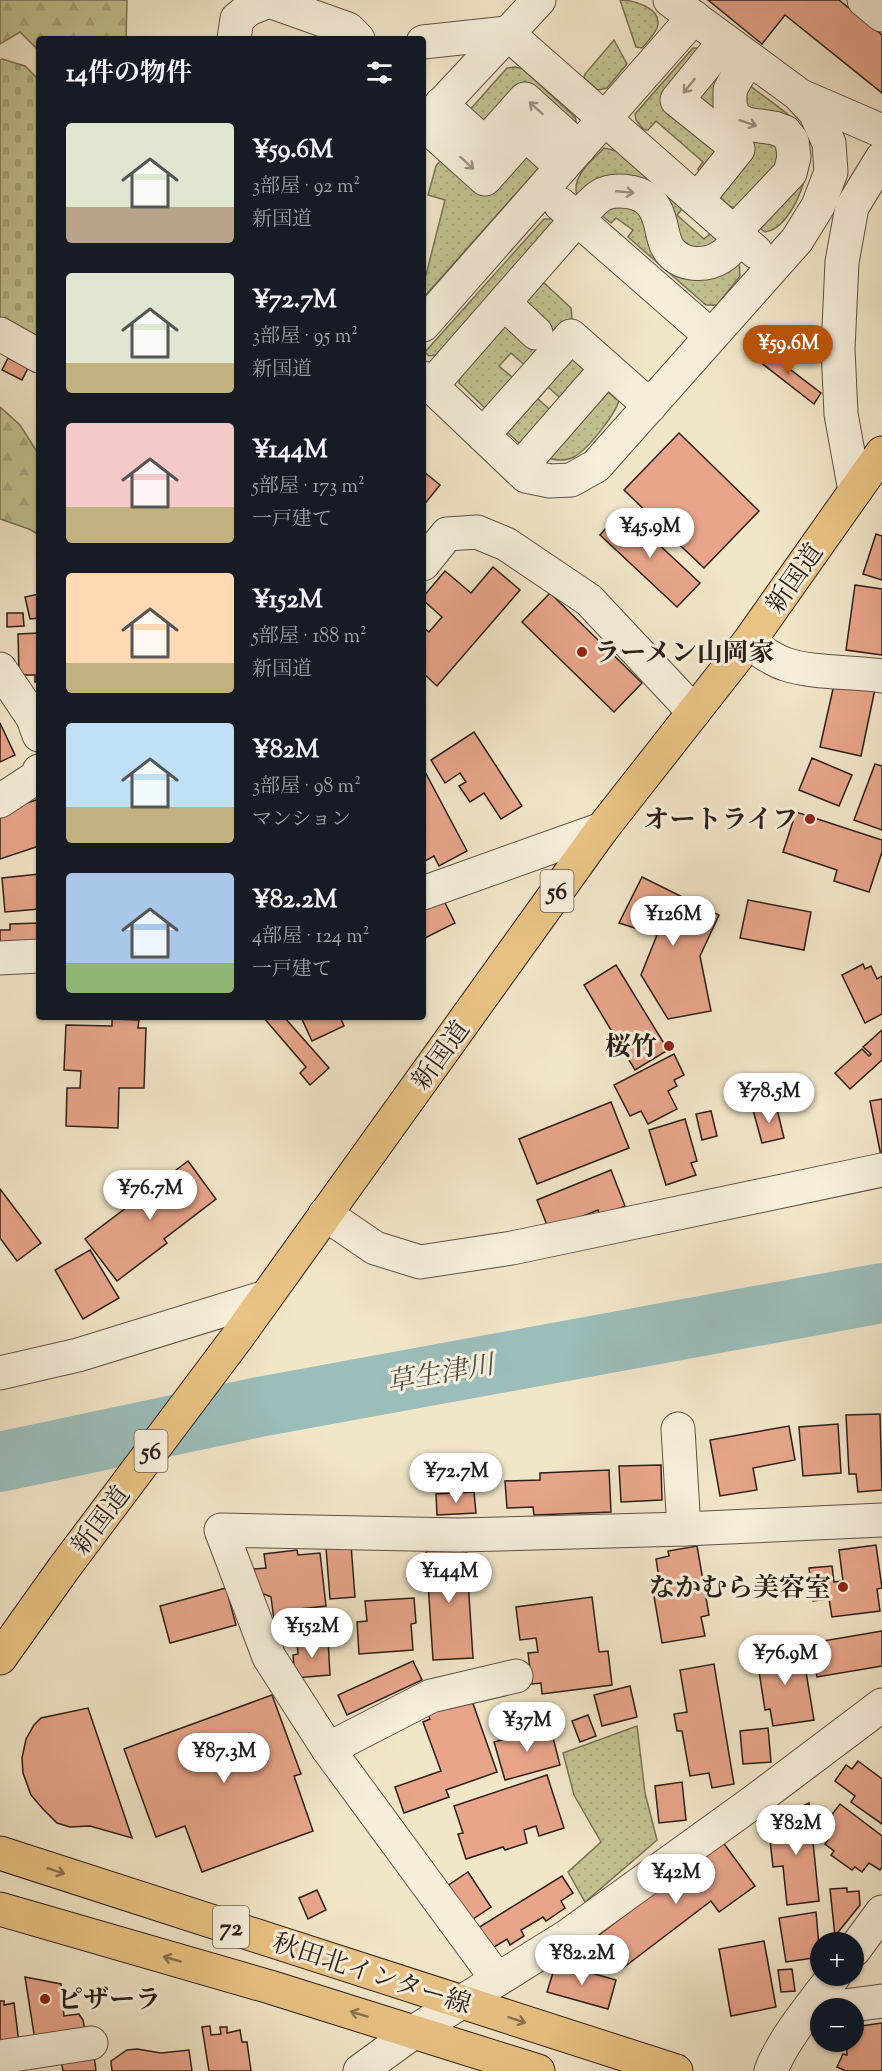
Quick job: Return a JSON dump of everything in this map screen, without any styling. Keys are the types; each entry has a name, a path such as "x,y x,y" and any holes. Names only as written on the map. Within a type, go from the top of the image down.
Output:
{"main road":[{"name":"新国道","path":"0,1658 64,1568 239,1335 602,829 748,643 882,453"},
{"name":"秋田北インター線","path":"0,1853 676,2071"},
{"name":"秋田北インター線","path":"0,1909 415,2031 538,2071"}],"street":[{"path":"539,0 507,33 428,124 484,144 525,99 561,168 577,219 711,336"},
{"path":"864,0 882,15"},
{"path":"234,36 237,18 249,9 269,1 348,29 355,36"},
{"path":"426,322 604,119 682,9 738,50 798,94 815,112 829,143 831,172 818,206 797,240 774,267 596,466 571,480 526,476 427,382 504,303 577,219 601,195 617,191 634,193 648,200 658,215 670,251 681,260 694,264 707,263 722,257 737,235 790,173 794,157 792,141 785,132 746,124 735,118 730,106 730,90 737,77 738,50"},
{"path":"426,42 507,33 774,267"},
{"path":"697,200 738,149 677,100 738,50"},
{"path":"798,94 882,131"},
{"path":"855,491 841,414 838,349 842,262 852,207 882,158"},
{"path":"504,303 536,333"},
{"path":"0,334 36,354"},
{"path":"483,435 538,389 571,336 650,406"},
{"path":"538,389 607,368"},
{"path":"519,469 538,389"},
{"path":"426,560 447,534 477,532 506,544 589,600 694,712"},
{"path":"748,643 783,664 882,676"},
{"path":"0,669 36,726"},
{"path":"0,801 36,777"},
{"path":"426,892 602,829"},
{"path":"0,958 36,956"},
{"path":"325,1214 375,1248 420,1262 512,1248 882,1170"},
{"path":"0,1373 78,1355 266,1297"},
{"path":"678,1429 684,1529"},
{"path":"497,1979 328,1749 269,1657 221,1530 459,1535 684,1529 882,1520"},
{"path":"328,1749 431,1696 516,1676"},
{"path":"360,2071 415,2031 569,1935 752,1803 882,1705"},
{"path":"864,1936 882,1912"},
{"path":"864,2004 882,2001"},
{"path":"771,2071 774,2061 810,2020"},
{"path":"0,2057 91,2043"}],"green space":[{"path":"0,0 127,0 126,36 36,36 36,48 20,32 0,44"},
{"path":"620,0 639,4 652,10 656,15 657,28 642,48 636,47"},
{"path":"614,40 627,64 607,88 598,90 584,78 585,74"},
{"path":"693,48 699,48 667,104 718,148 699,173 698,169 703,162 656,121 648,130 644,130 636,120 635,114"},
{"path":"0,60 25,66 36,77 36,339 0,317"},
{"path":"723,66 725,81 787,156 735,208 729,206 719,196 750,147 698,103 701,92"},
{"path":"507,68 523,69 575,117 576,121 573,125 487,127 468,112"},
{"path":"749,85 802,127 809,144 806,175 794,206 776,228 765,232 760,228 802,161 746,115 740,87"},
{"path":"526,146 544,162 426,295 426,275 445,200 428,195 436,166 445,155"},
{"path":"604,148 617,151 683,208 677,215 704,239 711,233 720,242 688,251 669,218 577,196 579,176"},
{"path":"639,204 653,236 739,259 740,276 717,305 706,305 628,237 633,230 616,218 611,223 599,213 600,209"},
{"path":"544,219 554,219 554,228 442,354 429,356 426,351"},
{"path":"541,280 571,308 572,319 529,369 511,353 499,366 518,382 488,411 459,383 460,376"},
{"path":"572,359 585,370 566,403 548,387 538,399 556,415 532,443 519,443 507,432"},
{"path":"608,392 619,401 612,415 593,440 574,457 557,460 547,457"},
{"path":"0,407 20,425 36,450 36,533 0,519"},
{"path":"637,1726 645,1793 657,1840 585,1902 568,1872 601,1842 574,1795 563,1753"}],"building":[{"path":"708,0 839,0 882,35 882,93 785,15 762,44"},
{"path":"762,348 821,393 814,404 755,358"},
{"path":"8,358 28,368 22,380 2,370"},
{"path":"679,433 759,511 704,568 665,531 678,517 671,510 658,523 624,490"},
{"path":"426,473 440,485 426,502"},
{"path":"622,510 700,583 677,607 600,535"},
{"path":"876,534 882,536 882,580 863,574"},
{"path":"493,567 520,590 437,686 426,676 426,630 429,632 442,617 426,603 426,593 445,571 471,593"},
{"path":"855,585 882,589 882,655 846,650"},
{"name":"ラーメン山岡家","path":"550,593 642,683 614,712 522,622"},
{"path":"36,595 36,618 30,619 25,597"},
{"path":"7,613 23,613 24,626 7,627"},
{"path":"36,633 36,682 35,675 19,675 18,634"},
{"path":"835,680 875,689 861,756 820,747"},
{"path":"0,723 15,755 0,762"},
{"path":"474,732 522,806 501,819 484,793 470,802 459,786 466,782 460,773 445,783 431,760"},
{"path":"812,758 852,775 839,806 799,790"},
{"path":"875,764 882,766 882,830 854,820"},
{"path":"426,774 467,851 439,866 434,856 426,860"},
{"path":"36,800 36,847 0,859 0,812"},
{"path":"796,812 882,840 882,852 869,892 834,881 837,870 783,852"},
{"path":"36,874 36,909 5,912 2,878"},
{"path":"642,877 719,915 700,956 711,1011 668,1019 641,975 657,935 619,923"},
{"path":"443,899 455,923 426,938 426,908"},
{"path":"748,900 811,912 804,950 740,938"},
{"path":"36,923 36,943 0,944 0,930 10,930 10,924"},
{"path":"863,964 865,969 871,966 877,979 882,976 882,1014 865,1023 842,975"},
{"path":"616,965 668,1050 635,1070 584,985"},
{"path":"112,1020 139,1020 138,1028 146,1028 144,1088 119,1088 118,1128 66,1126 67,1088 80,1088 81,1071 64,1070 66,1025 112,1026"},
{"path":"266,1020 287,1020 329,1068 310,1085 300,1073 306,1067"},
{"path":"302,1020 341,1020 344,1026 312,1041"},
{"path":"882,1030 882,1060 850,1089 835,1073 862,1049 869,1056 871,1054 863,1047"},
{"path":"674,1054 684,1075 674,1080 677,1086 668,1091 677,1109 648,1124 641,1111 630,1116 614,1085"},
{"path":"882,1099 882,1156 881,1156 870,1101"},
{"path":"611,1102 629,1148 537,1184 519,1139"},
{"path":"776,1105 784,1138 762,1143 753,1110"},
{"path":"711,1111 717,1136 702,1140 696,1114"},
{"path":"685,1119 697,1161 691,1163 696,1175 666,1185 649,1130"},
{"path":"188,1161 216,1199 164,1239 167,1243 117,1281 85,1239"},
{"path":"611,1170 625,1206 600,1217 598,1210 549,1230 537,1200"},
{"path":"0,1189 41,1243 17,1261 0,1238"},
{"path":"90,1250 119,1298 83,1319 55,1270"},
{"path":"880,1414 882,1490 858,1492 856,1474 849,1474 846,1415"},
{"path":"838,1424 841,1473 803,1476 799,1427"},
{"path":"789,1426 795,1460 753,1468 757,1490 720,1496 710,1440"},
{"path":"661,1465 662,1500 621,1502 619,1466"},
{"path":"609,1470 611,1512 534,1515 533,1507 507,1508 505,1481 540,1480 540,1473"},
{"path":"474,1492 476,1513 437,1515 436,1494"},
{"path":"351,1545 355,1597 330,1599 326,1548"},
{"path":"876,1545 882,1588 877,1589 880,1611 832,1617 829,1599 813,1601 809,1568 832,1566 834,1582 843,1581 839,1550"},
{"path":"697,1546 709,1615 701,1617 705,1636 662,1643 651,1579 659,1578 656,1559 669,1556 668,1551"},
{"path":"466,1549 473,1658 433,1660 426,1551"},
{"path":"297,1550 298,1555 320,1553 326,1606 300,1609 300,1617 274,1620 271,1597 257,1591 254,1569 266,1568 264,1554"},
{"path":"226,1588 236,1625 170,1643 160,1606"},
{"path":"592,1597 599,1652 608,1651 612,1685 542,1694 541,1683 532,1684 528,1653 538,1652 536,1638 520,1640 516,1607"},
{"path":"414,1598 416,1623 411,1624 413,1650 359,1654 357,1622 367,1621 365,1601"},
{"path":"882,1631 882,1666 817,1677 811,1643"},
{"path":"328,1639 330,1675 295,1678 293,1655 298,1654 297,1642"},
{"path":"790,1646 791,1655 803,1654 814,1720 773,1726 770,1709 765,1710 756,1652"},
{"path":"413,1661 422,1680 347,1715 338,1695"},
{"path":"714,1664 734,1784 712,1788 709,1773 690,1776 682,1731 677,1731 674,1714 687,1712 680,1670"},
{"path":"630,1686 637,1717 602,1726 594,1695"},
{"path":"272,1695 301,1774 294,1776 313,1831 202,1872 185,1826 156,1837 124,1749"},
{"path":"471,1698 497,1772 446,1790 449,1797 404,1813 395,1787 441,1771 423,1722 430,1719 428,1714"},
{"path":"88,1708 132,1838 90,1826 70,1827 57,1823 31,1795 23,1773 22,1758 26,1739 41,1718"},
{"path":"588,1715 596,1736 580,1742 572,1721"},
{"path":"550,1726 560,1765 505,1780 494,1742"},
{"path":"768,1728 771,1762 743,1764 740,1731"},
{"path":"858,1761 882,1779 882,1824 851,1802 855,1796 835,1781 846,1765 852,1769"},
{"path":"547,1775 564,1828 539,1836 536,1826 524,1830 527,1843 505,1850 503,1847 466,1859 458,1834 463,1833 454,1806"},
{"path":"682,1782 686,1820 659,1823 655,1786"},
{"path":"809,1803 819,1901 787,1905 783,1866 773,1867 769,1832 783,1830 782,1817"},
{"path":"840,1804 882,1836 882,1867 880,1870 869,1863 862,1872 855,1867 852,1870 831,1855 834,1851 825,1844 828,1840 818,1833"},
{"path":"722,1841 755,1886 719,1912 711,1901 619,1971 595,1938"},
{"path":"468,1872 491,1907 467,1923 444,1888"},
{"path":"562,1876 573,1893 561,1901 565,1908 546,1921 543,1917 521,1930 524,1936 510,1945 507,1939 491,1949 478,1928"},
{"path":"847,1888 847,1892 859,1891 860,1905 838,1932 835,1932 830,1889"},
{"path":"317,1890 326,1910 308,1919 299,1898"},
{"path":"816,1912 818,1932 810,1932 810,1958 786,1962 779,1918"},
{"path":"764,1941 776,2007 731,2016 719,1949"},
{"path":"556,1963 616,1980 608,2009 547,1992"},
{"path":"792,1969 795,1991 781,1992 778,1970"},
{"name":"ピザーラ","path":"25,1977 61,1984 64,2016 79,2014 85,2030 35,2040"},
{"path":"0,2001 4,2001 4,2005 14,2003 19,2043 0,2045"},
{"path":"882,2023 882,2071 843,2071 837,2067 843,2054 864,2052 864,2026"},
{"path":"210,2026 211,2035 221,2034 220,2027 227,2027 227,2033 240,2030 242,2042 247,2042 251,2071 209,2071 202,2027"},
{"path":"137,2049 161,2053 189,2050 192,2071 112,2071 111,2061 127,2050"},
{"path":"94,2055 96,2071 63,2071 61,2060"}],"waterway":[{"name":"草生津川","path":"0,1462 259,1407 882,1293"}],"place":[{"name":"ラーメン山岡家","path":"582,652"},
{"name":"オートライフ","path":"810,819"},
{"name":"桜竹","path":"669,1046"},
{"name":"なかむら美容室","path":"843,1587"},
{"name":"ピザーラ","path":"45,1999"}]}
